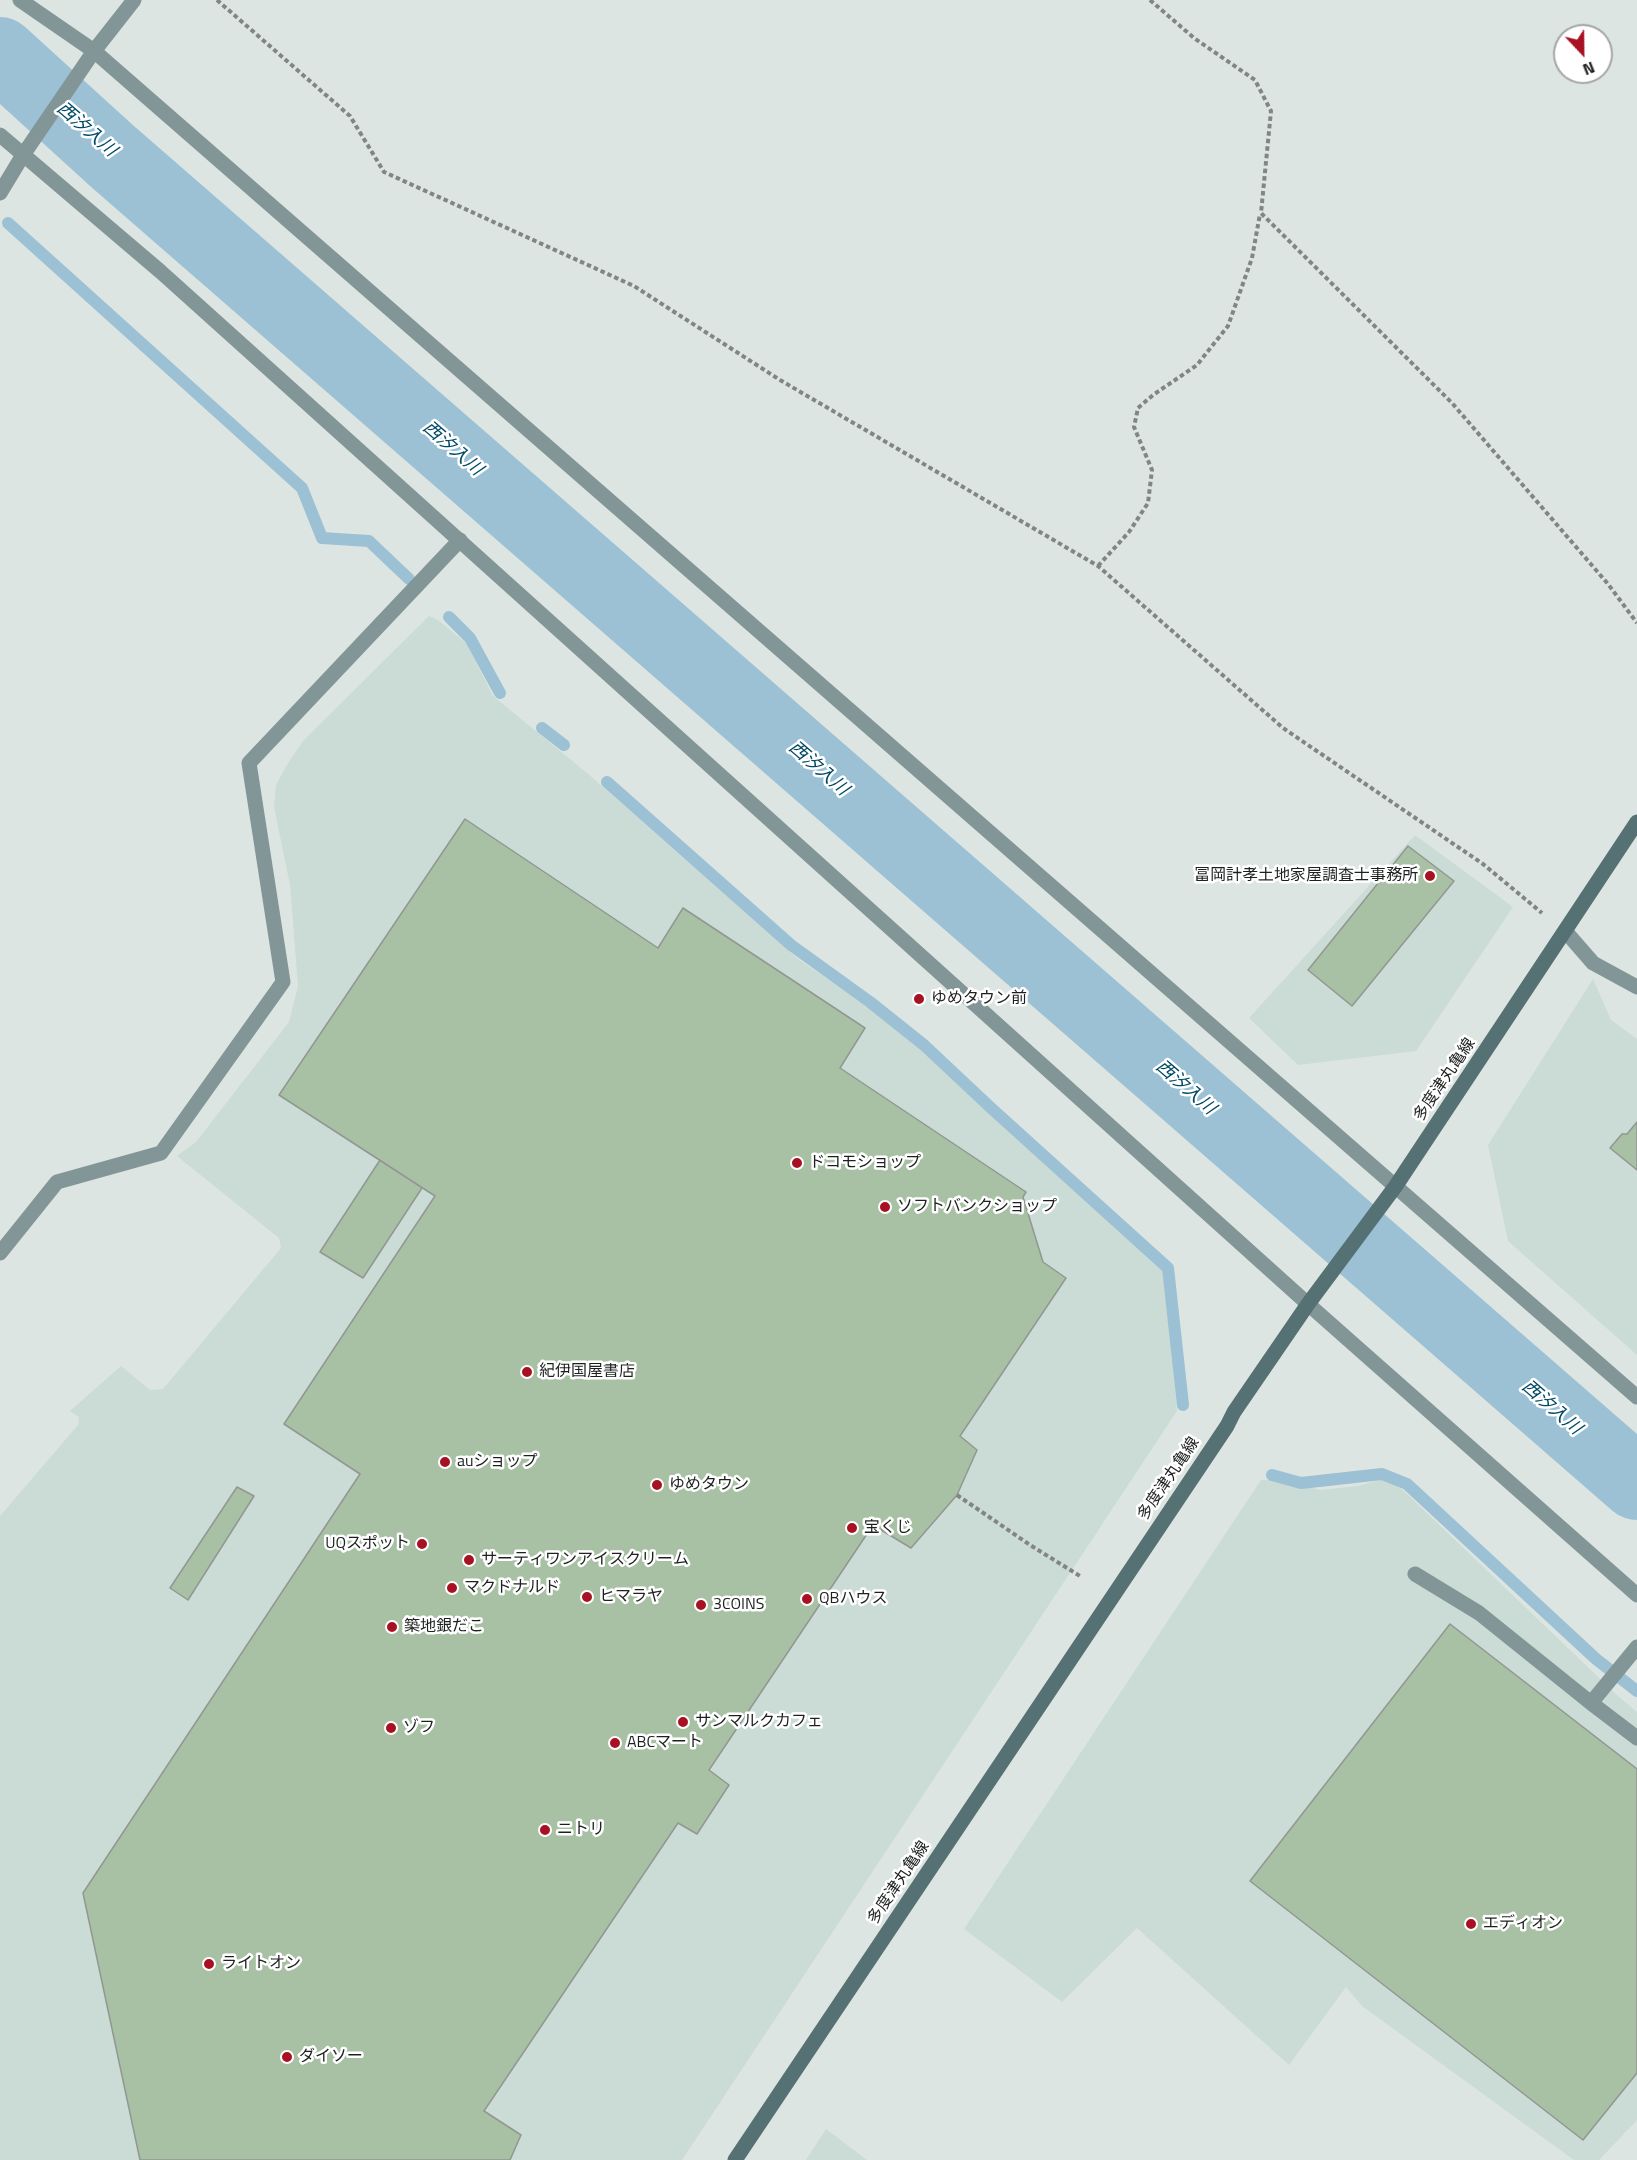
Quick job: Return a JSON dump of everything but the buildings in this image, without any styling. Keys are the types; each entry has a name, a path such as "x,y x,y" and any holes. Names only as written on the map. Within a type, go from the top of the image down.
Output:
{"main road":[{"name":"多度津丸亀線","path":"735,2160 1234,1412 1308,1304 1395,1187 1637,822"}],"street":[{"path":"20,0 94,51 1637,1397"},
{"path":"0,193 94,51 134,0"},
{"path":"0,135 161,272 1308,1304 1637,1594"},
{"path":"0,1253 57,1182 161,1153 283,982 249,763 460,540"},
{"path":"1566,932 1593,963 1637,987"},
{"path":"1414,1574 1479,1613 1637,1738"},
{"path":"1591,1703 1637,1647"}],"path":[{"path":"217,0 350,116 384,172 634,286 780,380 1098,566 1283,729 1483,864 1566,932"},
{"path":"1098,566 1130,532 1148,503 1152,470 1134,427 1138,408 1197,365 1228,326 1252,258 1261,213 1271,111 1255,80 1194,38 1150,0"},
{"path":"1261,213 1452,403 1608,584 1637,623"},
{"path":"957,1495 1080,1576"}],"shaded area":[{"path":"429,616 438,620 467,644 493,696 587,773 798,959 854,997 924,1052 1165,1270 1177,1411 682,2160 0,2160 0,1516 78,1425 79,1417 70,1411 121,1366 150,1390 163,1389 281,1248 279,1238 177,1156 196,1142 289,1022 298,986 290,885 274,807 276,785 303,741"},
{"path":"1415,835 1513,907 1416,1051 1298,1065 1249,1018"},
{"path":"1593,979 1611,1020 1637,1039 1637,1355 1508,1241 1488,1145"},
{"path":"1383,1479 1392,1482 1405,1492 1637,1712 1637,2120 1599,2160 1574,2160 1362,2006 1346,1987 1289,2065 1137,1928 1062,2002 964,1929 1261,1480 1277,1480 1321,1490 1358,1486"},
{"path":"826,2129 867,2160 806,2160"}],"waterway":[{"name":"西汐入川","path":"0,54 112,156 1637,1483"},
{"path":"8,223 302,488 322,538 369,541 409,579"},
{"path":"449,617 470,638 500,693"},
{"path":"542,728 564,745"},
{"path":"607,782 791,945 870,1002 924,1045 1168,1268 1183,1405"},
{"path":"1272,1475 1301,1483 1382,1474 1407,1484 1596,1659 1637,1691"}],"place":[{"name":"冨岡計孝土地家屋調査士事務所","path":"1430,876"},
{"name":"ゆめタウン前","path":"919,999"},
{"name":"ドコモショップ","path":"797,1163"},
{"name":"ソフトバンクショップ","path":"885,1207"},
{"name":"紀伊国屋書店","path":"527,1372"},
{"name":"auショップ","path":"445,1462"},
{"name":"ゆめタウン","path":"657,1485"},
{"name":"宝くじ","path":"852,1528"},
{"name":"UQスポット","path":"422,1544"},
{"name":"サーティワンアイスクリーム","path":"469,1560"},
{"name":"マクドナルド","path":"452,1588"},
{"name":"ヒマラヤ","path":"587,1597"},
{"name":"QBハウス","path":"807,1599"},
{"name":"3COINS","path":"701,1605"},
{"name":"築地銀だこ","path":"392,1627"},
{"name":"サンマルクカフェ","path":"683,1722"},
{"name":"ゾフ","path":"391,1728"},
{"name":"ABCマート","path":"615,1743"},
{"name":"ニトリ","path":"545,1830"},
{"name":"エディオン","path":"1471,1924"},
{"name":"ライトオン","path":"209,1964"},
{"name":"ダイソー","path":"287,2057"}]}
